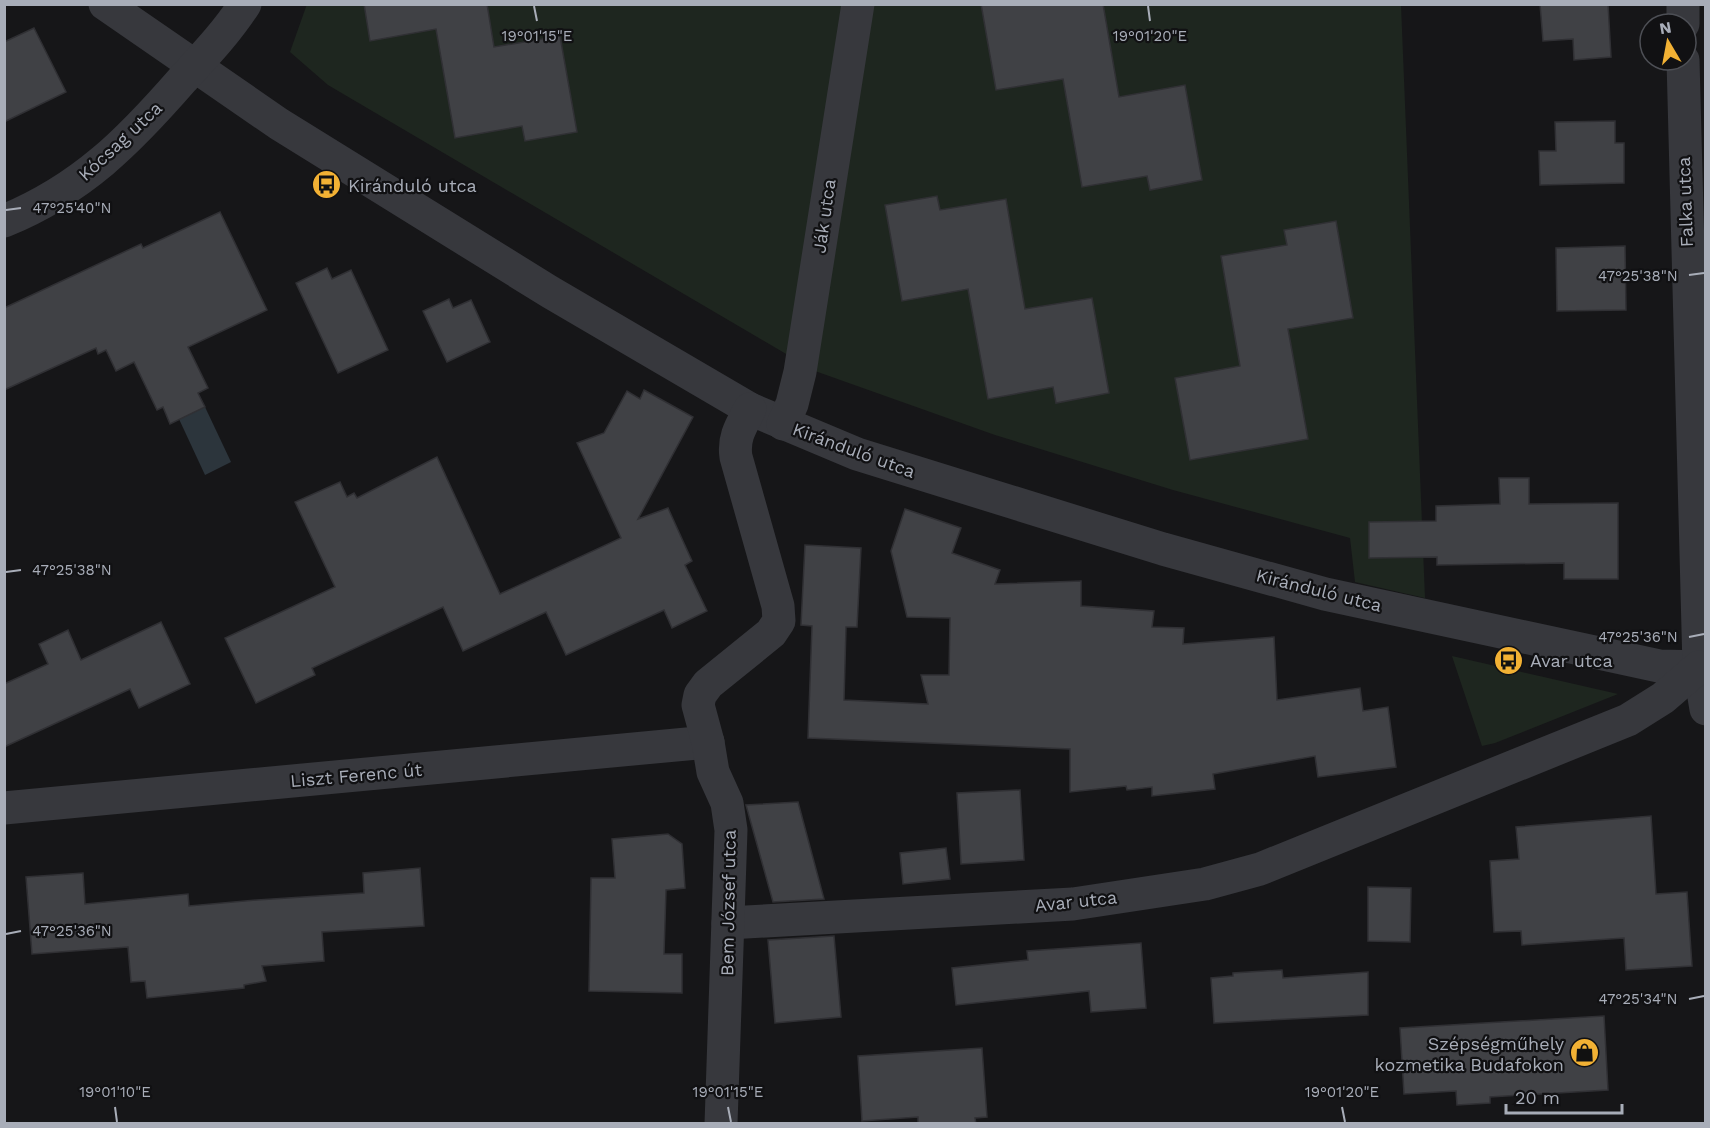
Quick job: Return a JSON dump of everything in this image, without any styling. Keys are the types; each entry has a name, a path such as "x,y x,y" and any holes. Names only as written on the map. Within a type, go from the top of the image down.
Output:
{"street":[{"name":"Kiránduló utca","path":"105,4 279,124 550,292 750,409 783,424 869,458 1163,549 1325,594 1659,666 1702,667"},
{"name":"Kócsag utca","path":"4,221 37,207 74,184 108,158 143,125 227,32 245,4"},
{"name":"Ják utca","path":"783,424 792,404 800,372 858,4"},
{"name":"Falka utca","path":"1683,72 1702,667 1706,709"},
{"name":"Bem József utca","path":"721,1124 731,830 727,803 713,772 698,705 700,695 708,684 771,633 778,621 778,606 734,445 750,409"},
{"name":"Avar utca","path":"728,923 1073,904 1205,884 1260,869 1628,720 1663,698 1702,667"},
{"name":"Liszt Ferenc út","path":"4,808 708,742"}],"shaded area":[{"path":"307,4 1401,5 1425,598 1355,582 1350,538 1173,490 995,435 815,371 328,85 290,52"},
{"path":"205,407 231,462 205,475 179,419"},
{"path":"1452,656 1618,694 1495,743 1482,746"}],"building":[{"path":"364,4 487,4 494,47 560,36 577,132 525,141 522,126 455,138 436,29 370,41"},
{"path":"981,4 1103,4 1119,97 1185,85 1202,180 1150,190 1147,176 1082,187 1063,79 996,90"},
{"path":"1540,4 1608,4 1611,57 1574,60 1573,39 1543,41"},
{"path":"34,28 66,92 4,122 4,42"},
{"path":"1615,121 1615,143 1624,143 1624,183 1540,185 1539,151 1556,151 1555,122"},
{"path":"937,196 940,210 1006,199 1025,309 1092,298 1109,393 1056,403 1053,387 988,399 968,289 902,301 885,205"},
{"path":"220,212 267,310 188,347 208,388 198,393 205,407 170,424 163,407 157,410 134,362 116,371 106,350 98,354 96,348 4,390 4,308 141,244 143,248"},
{"path":"1336,221 1353,318 1288,329 1308,439 1190,460 1175,378 1240,366 1221,256 1287,245 1284,230"},
{"path":"1625,246 1626,310 1557,311 1556,248"},
{"path":"327,268 332,279 351,270 388,350 338,373 296,283"},
{"path":"449,299 453,308 471,300 490,342 447,362 423,311"},
{"path":"644,390 693,417 638,519 668,508 692,561 685,565 707,611 672,628 664,610 566,655 546,612 463,651 443,607 312,668 315,675 256,703 225,638 335,587 295,502 340,482 347,497 354,493 357,498 437,457 500,594 621,538 577,443 604,433 627,391 640,399"},
{"path":"1499,478 1529,478 1529,504 1618,503 1618,579 1564,579 1564,563 1437,565 1437,557 1369,558 1369,522 1436,521 1436,506 1500,504"},
{"path":"905,509 961,528 952,553 1000,570 995,584 1081,581 1081,606 1154,611 1152,627 1184,628 1183,644 1274,637 1277,700 1360,688 1363,711 1388,707 1396,767 1318,777 1315,756 1213,774 1215,789 1152,796 1152,787 1127,790 1126,786 1070,792 1070,749 808,738 812,626 801,625 805,545 861,548 857,627 846,627 844,700 928,704 921,675 949,675 950,618 907,617 891,551"},
{"path":"161,622 190,684 139,708 130,689 4,747 4,684 48,664 39,644 68,630 81,660"},
{"path":"1020,790 1024,860 961,864 957,793"},
{"path":"798,802 824,899 773,902 746,805"},
{"path":"1651,816 1656,894 1687,892 1692,966 1626,970 1624,938 1522,945 1521,931 1494,932 1490,861 1519,859 1516,827"},
{"path":"668,834 682,844 685,888 666,890 664,954 682,954 682,993 589,991 591,878 615,878 612,839"},
{"path":"946,848 950,879 903,884 900,853"},
{"path":"420,868 424,926 322,932 324,961 262,966 266,981 244,985 244,988 147,998 145,981 131,982 128,947 32,954 26,877 83,873 85,904 188,894 189,906 364,893 363,873"},
{"path":"1368,887 1411,888 1410,942 1368,941"},
{"path":"834,936 841,1017 775,1023 768,940"},
{"path":"1141,943 1146,1008 1091,1012 1089,991 956,1005 952,968 1028,960 1027,951"},
{"path":"1282,970 1283,978 1368,972 1368,1015 1214,1023 1211,978 1233,976 1233,973"},
{"path":"1604,1016 1608,1090 1490,1097 1490,1103 1457,1105 1456,1091 1404,1094 1400,1028"},
{"path":"982,1048 987,1117 975,1118 976,1124 918,1124 918,1117 862,1121 858,1056"}],"place":[{"name":"Kiránduló utca","path":"327,185"},
{"name":"Avar utca","path":"1509,660"},
{"name":"Szépségműhely kozmetika Budafokon","path":"1585,1053"}]}
